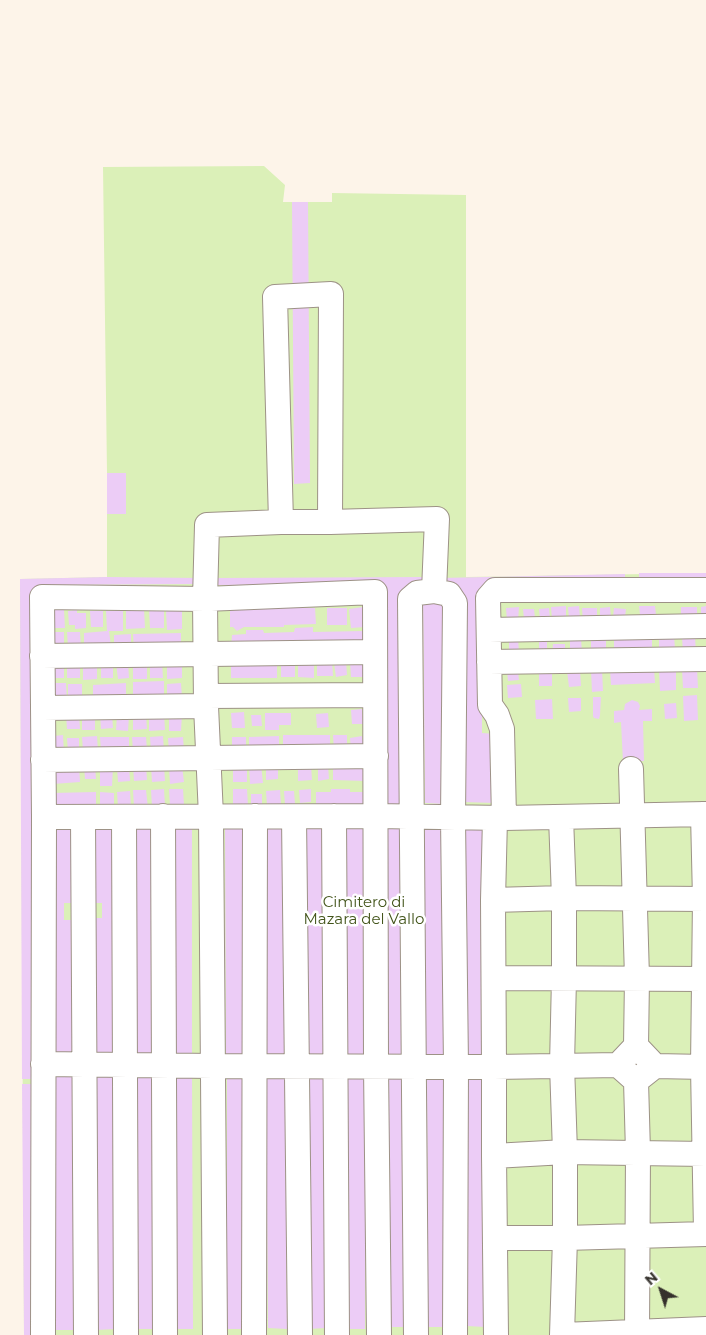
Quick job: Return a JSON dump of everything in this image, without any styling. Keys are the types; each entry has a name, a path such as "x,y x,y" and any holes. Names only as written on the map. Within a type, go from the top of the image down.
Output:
{"lane":[{"path":"281,522 275,297 331,294 330,522"},
{"path":"215,1335 211,816 205,653 207,526 281,522 437,519 434,592"},
{"path":"496,1335 493,900 500,818 502,729 497,715 490,705 488,598 495,590 706,590"},
{"path":"43,1335 44,760 42,597 205,599 375,592 376,1066 379,1335"},
{"path":"416,1335 410,599 417,593 434,592 449,594 455,603 453,818 456,1066 455,1335"},
{"path":"489,630 706,626"},
{"path":"42,656 375,652"},
{"path":"489,662 706,659"},
{"path":"43,708 375,694"},
{"path":"44,760 376,756"},
{"path":"618,1065 636,1046 637,978 631,769"},
{"path":"44,817 376,816 500,818 704,814 706,899 706,1233 637,1237 495,1238"},
{"path":"163,816 165,1335"},
{"path":"254,1335 255,816"},
{"path":"294,816 300,1335"},
{"path":"334,816 337,1335"},
{"path":"82,817 86,1335"},
{"path":"124,817 126,1335"},
{"path":"561,817 564,898 562,1065 565,1152 563,1335 699,1331"},
{"path":"493,900 564,898 706,899"},
{"path":"494,978 705,979"},
{"path":"636,1046 656,1066"},
{"path":"43,1064 494,1067 618,1065 636,1081 638,1152 637,1333"},
{"path":"636,1081 656,1066 705,1067"},
{"path":"494,1156 565,1152 705,1154"}],"green space":[{"name":"Cimitero di Mazara del Vallo","path":"264,166 285,185 283,202 332,202 332,193 466,195 466,577 706,573 706,1335 24,1335 20,579 107,577 103,167"}],"building":[{"path":"292,202 308,202 310,483 294,484"},
{"path":"107,473 126,473 126,514 107,514"},
{"path":"639,573 706,573 706,583 639,585"},
{"path":"625,574 625,583 482,591 482,733 495,734 495,803 463,802 463,594 440,588 440,578"},
{"path":"107,577 199,578 200,584 39,585 31,595 34,1079 22,1079 20,579"},
{"path":"425,577 425,586 409,587 405,805 385,805 376,584 215,585 216,578"},
{"path":"442,596 444,804 425,803 423,597"},
{"path":"566,606 566,619 552,620 551,607"},
{"path":"579,606 580,618 569,619 568,607"},
{"path":"639,606 655,606 656,615 640,615"},
{"path":"706,606 706,616 701,616 701,607"},
{"path":"363,607 365,627 351,628 349,609"},
{"path":"519,607 518,621 507,621 506,608"},
{"path":"610,607 611,617 600,617 600,608"},
{"path":"681,607 697,607 697,616 681,616"},
{"path":"230,608 315,608 316,624 284,625 284,627 244,627 237,631 230,627"},
{"path":"327,608 347,608 347,625 327,625"},
{"path":"549,608 550,619 540,619 539,609"},
{"path":"582,608 597,608 597,622 583,623"},
{"path":"614,608 626,609 625,617 613,617"},
{"path":"144,609 145,628 126,629 126,610"},
{"path":"149,609 164,609 164,628 150,628"},
{"path":"523,609 534,609 535,618 524,619"},
{"path":"50,610 64,610 65,628 51,628"},
{"path":"77,610 77,613 86,613 86,628 75,629 75,625 69,625 68,611"},
{"path":"90,611 103,611 103,627 91,627"},
{"path":"106,611 123,611 123,631 109,631 111,646 84,648 84,633 107,631"},
{"path":"166,611 182,611 182,629 167,630"},
{"path":"313,627 313,632 363,631 364,647 231,647 232,635 246,634 246,630 263,630 264,633 294,632 295,628"},
{"path":"52,632 64,632 64,648 52,647"},
{"path":"67,632 80,632 81,647 68,648"},
{"path":"181,633 181,647 134,648 133,634"},
{"path":"131,634 131,648 114,648 114,635"},
{"path":"614,635 652,635 652,653 614,652"},
{"path":"674,635 675,649 659,650 659,636"},
{"path":"682,637 695,637 696,653 683,653"},
{"path":"518,638 519,653 509,654 509,639"},
{"path":"606,638 606,652 591,652 591,639"},
{"path":"581,639 582,652 570,652 570,640"},
{"path":"539,640 547,640 547,653 539,653"},
{"path":"553,644 565,644 565,654 552,654"},
{"path":"332,660 333,676 317,676 317,661"},
{"path":"363,660 364,677 351,677 350,662"},
{"path":"97,661 97,679 83,680 83,662"},
{"path":"182,661 182,678 167,679 167,662"},
{"path":"346,661 347,675 336,677 334,663"},
{"path":"128,662 129,678 118,679 116,663"},
{"path":"147,662 147,679 133,679 133,663"},
{"path":"231,662 277,662 277,678 231,678"},
{"path":"52,663 64,663 64,678 52,678"},
{"path":"80,663 80,678 67,678 67,664"},
{"path":"113,663 113,678 101,678 101,664"},
{"path":"150,663 162,663 163,678 150,678"},
{"path":"281,663 295,663 295,677 281,677"},
{"path":"298,663 314,663 314,678 298,677"},
{"path":"654,668 655,683 611,685 610,669"},
{"path":"697,668 698,688 683,688 682,669"},
{"path":"602,669 603,691 592,692 591,670"},
{"path":"676,669 676,690 660,691 659,670"},
{"path":"580,670 581,686 569,687 567,671"},
{"path":"507,671 518,671 519,680 508,681"},
{"path":"539,672 552,672 552,686 539,686"},
{"path":"164,681 164,699 133,700 133,682"},
{"path":"51,683 66,683 67,700 56,700 56,694 51,695"},
{"path":"126,683 126,700 93,701 93,685"},
{"path":"181,683 182,698 167,699 167,684"},
{"path":"68,684 82,684 82,699 68,700"},
{"path":"521,684 522,697 508,698 507,685"},
{"path":"697,695 698,720 684,721 683,696"},
{"path":"593,697 601,697 599,719 593,716"},
{"path":"568,698 581,698 581,711 569,712"},
{"path":"552,699 553,719 536,719 535,700"},
{"path":"632,700 638,702 639,710 652,709 652,721 643,721 644,761 623,762 621,722 614,723 614,711 624,710 625,704"},
{"path":"676,703 677,718 665,719 664,704"},
{"path":"362,709 363,724 352,724 351,710"},
{"path":"244,712 245,728 232,728 231,713"},
{"path":"164,713 165,730 149,731 149,714"},
{"path":"265,713 291,713 291,725 279,725 279,730 265,730"},
{"path":"328,713 329,727 317,728 316,714"},
{"path":"79,714 80,729 67,729 66,715"},
{"path":"82,714 95,714 95,730 82,730"},
{"path":"146,714 147,729 133,730 133,715"},
{"path":"169,714 182,714 181,731 169,731"},
{"path":"100,715 112,715 113,728 101,729"},
{"path":"117,715 129,716 128,731 116,730"},
{"path":"251,715 261,715 262,726 252,726"},
{"path":"63,735 64,753 55,753 54,736"},
{"path":"283,735 330,735 330,751 283,751"},
{"path":"333,735 347,735 347,750 334,751"},
{"path":"97,736 98,751 83,751 82,737"},
{"path":"163,736 164,751 151,752 150,737"},
{"path":"279,736 279,751 249,751 249,737"},
{"path":"362,736 364,748 351,750 350,738"},
{"path":"100,737 129,737 129,752 101,751"},
{"path":"132,737 146,737 147,750 133,751"},
{"path":"183,737 184,751 169,752 168,738"},
{"path":"232,737 246,737 246,751 232,751"},
{"path":"67,738 79,738 79,752 68,752"},
{"path":"333,763 366,764 365,781 333,780"},
{"path":"146,765 147,780 134,781 133,766"},
{"path":"249,765 261,765 263,783 250,784"},
{"path":"266,765 278,765 278,779 266,780"},
{"path":"311,765 312,780 298,781 298,766"},
{"path":"328,765 329,779 318,781 318,767"},
{"path":"79,766 80,782 53,784 52,768"},
{"path":"84,766 95,766 96,779 85,779"},
{"path":"129,766 130,781 118,782 117,767"},
{"path":"151,766 164,766 165,781 152,782"},
{"path":"182,766 184,782 170,784 169,767"},
{"path":"233,766 247,766 247,782 233,782"},
{"path":"100,767 113,767 112,786 100,786"},
{"path":"164,789 165,806 152,807 151,790"},
{"path":"169,789 183,789 184,805 170,806"},
{"path":"233,789 247,789 248,806 233,807"},
{"path":"311,789 311,802 300,803 299,790"},
{"path":"331,789 350,789 350,792 365,792 364,804 316,804 316,792 331,792"},
{"path":"133,790 146,790 148,808 134,807"},
{"path":"280,790 281,804 267,806 266,791"},
{"path":"130,791 131,807 118,808 117,792"},
{"path":"284,791 294,791 295,804 285,805"},
{"path":"96,792 96,808 53,809 52,793"},
{"path":"100,792 114,793 114,808 100,808"},
{"path":"251,794 262,794 262,806 251,806"},
{"path":"464,822 482,824 484,1060 464,1060"},
{"path":"384,823 405,824 403,1059 386,1060"},
{"path":"367,824 367,1060 348,1059 345,825"},
{"path":"425,824 442,824 444,1059 425,1058"},
{"path":"244,825 246,1059 226,1059 225,827"},
{"path":"305,825 324,825 325,1060 307,1059"},
{"path":"174,826 192,826 192,1060 174,1059"},
{"path":"266,826 284,826 284,1060 265,1059"},
{"path":"53,827 74,827 74,903 64,903 64,920 74,920 74,1059 55,1059"},
{"path":"113,827 113,1058 94,1058 94,918 102,918 102,903 94,903 94,828"},
{"path":"134,827 153,827 153,1059 134,1060"},
{"path":"227,1070 244,1071 245,1329 227,1329"},
{"path":"55,1071 74,1071 75,1330 56,1330"},
{"path":"95,1071 114,1071 116,1329 96,1330"},
{"path":"174,1071 192,1071 193,1329 175,1329"},
{"path":"266,1071 285,1072 287,1329 268,1328"},
{"path":"305,1071 325,1072 326,1328 308,1329"},
{"path":"388,1071 405,1071 405,1327 389,1327"},
{"path":"427,1071 444,1072 445,1327 428,1327"},
{"path":"484,1071 485,1327 467,1326 466,1072"},
{"path":"134,1072 152,1072 155,1329 137,1329"},
{"path":"348,1072 366,1072 365,1329 348,1329"},
{"path":"22,1084 34,1084 34,1335 24,1335"}]}
